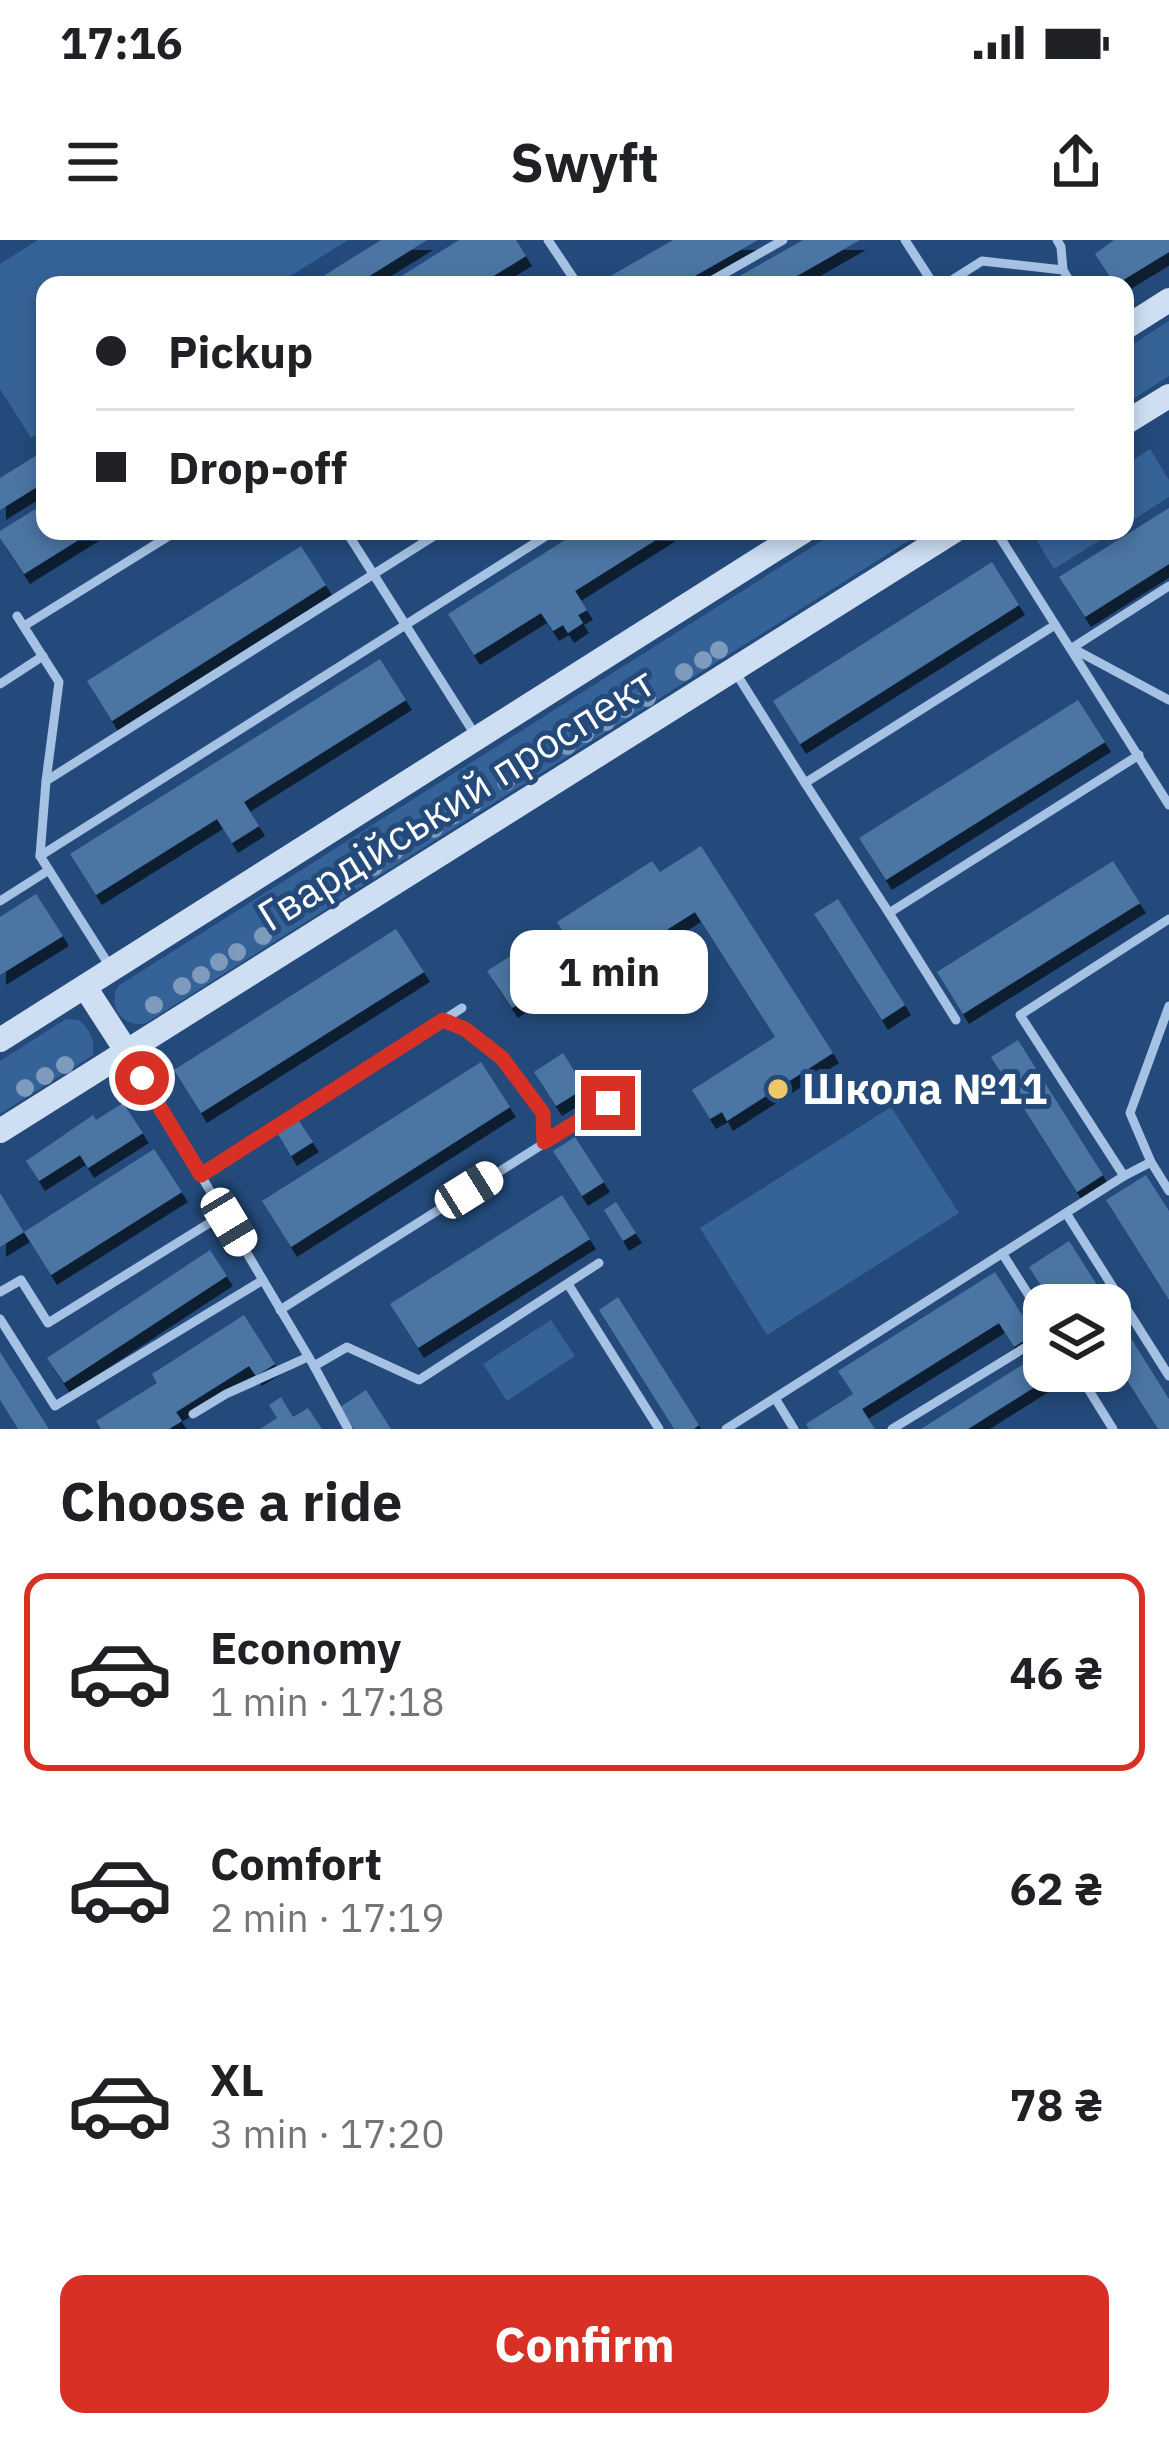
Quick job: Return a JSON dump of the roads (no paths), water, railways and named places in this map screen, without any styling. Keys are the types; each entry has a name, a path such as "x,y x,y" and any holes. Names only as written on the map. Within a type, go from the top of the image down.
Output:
{"main road":[{"path":"1134,322 1169,300"},
{"path":"1134,417 1169,396"},
{"name":"Гвардійський проспект","path":"0,1040 790,540"},
{"name":"Гвардійський проспект","path":"0,1132 940,540"},
{"path":"85,987 127,1052"}],"lane":[{"path":"548,240 569,276"},
{"path":"720,276 783,240"},
{"path":"905,240 928,276"},
{"path":"1057,240 1067,276"},
{"path":"958,276 982,261 1063,270"},
{"path":"112,969 40,856 59,682 21,621 161,540"},
{"path":"352,540 477,738"},
{"path":"46,781 428,540"},
{"path":"40,856 540,540"},
{"path":"1002,540 1169,805"},
{"path":"1072,648 1169,586"},
{"path":"806,783 1055,625"},
{"path":"1072,648 1169,700"},
{"path":"0,684 44,656"},
{"path":"734,670 956,1020"},
{"path":"889,913 1139,755"},
{"path":"0,901 49,870"},
{"path":"1124,1176 1020,1015 1169,919"},
{"path":"1169,1006 1130,1113 1169,1191"},
{"path":"201,1175 462,1008"},
{"path":"443,1020 465,1029 502,1058 543,1113 544,1142"},
{"path":"127,1052 348,1429"},
{"path":"280,1310 608,1103"},
{"path":"726,1429 1151,1162"},
{"path":"1066,1213 1169,1376"},
{"path":"0,1292 21,1280 48,1324 224,1214"},
{"path":"1002,1253 1023,1286"},
{"path":"193,1414 226,1394 347,1347 419,1380 599,1263"},
{"path":"0,1319 56,1406 263,1280"},
{"path":"568,1284 659,1429"},
{"path":"892,1429 1023,1349"},
{"path":"1090,1392 1114,1429"},
{"path":"775,1398 794,1429"}],"place":[{"name":"Школа №11","path":"778,1089"}]}
